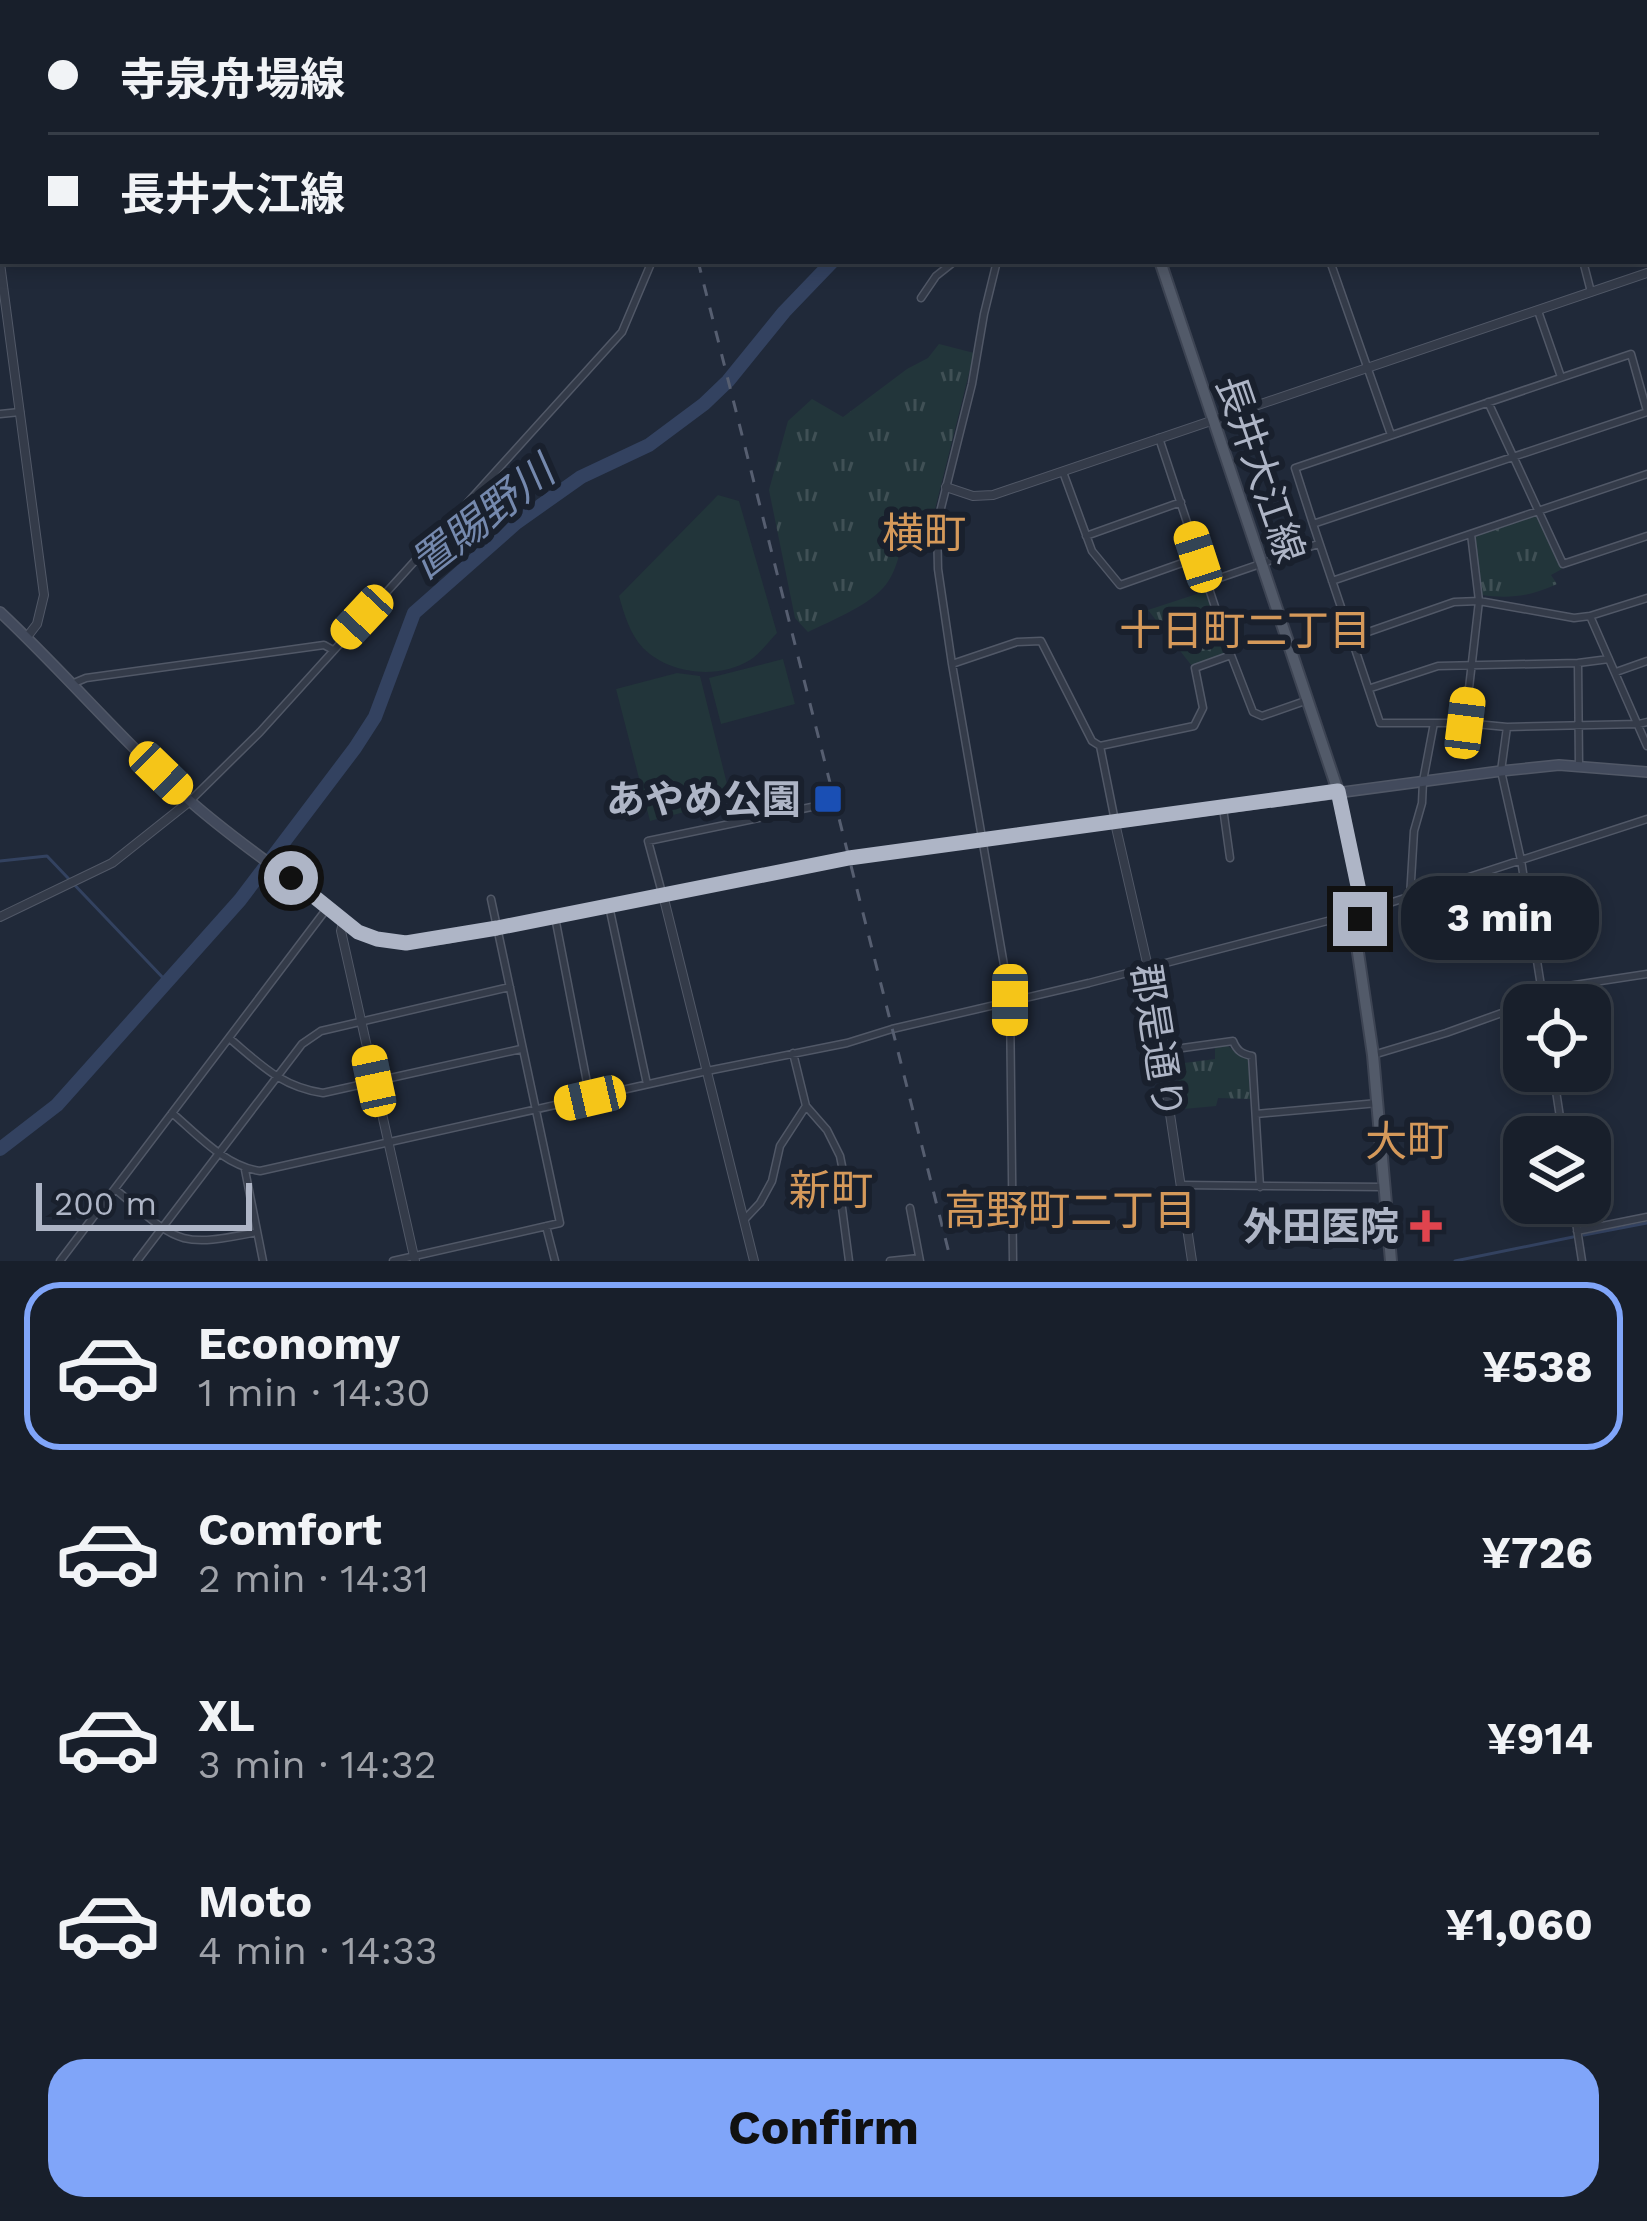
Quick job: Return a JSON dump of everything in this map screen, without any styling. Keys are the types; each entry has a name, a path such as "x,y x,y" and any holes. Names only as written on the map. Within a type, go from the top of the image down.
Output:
{"main road":[{"name":"長井大江線","path":"1161,264 1338,791 1362,912 1355,932 1373,1055 1391,1261"},
{"path":"0,612 194,804 358,932 406,943 849,858 1501,771 1579,766 1647,772"}],"street":[{"path":"0,264 44,595 37,624 27,637"},
{"path":"0,917 112,863 194,804 622,332 651,264"},
{"path":"921,298 951,264"},
{"path":"996,264 937,524 938,569 952,664 1010,1000 1012,1261"},
{"path":"1331,264 1390,435"},
{"path":"1584,264 1591,292"},
{"path":"946,488 974,496 993,495 1647,273"},
{"path":"1538,311 1561,377"},
{"path":"1313,524 1647,412 1631,354 1294,468 1380,724 1643,723"},
{"path":"1488,402 1563,564 1647,536"},
{"path":"0,414 21,412"},
{"path":"1159,438 1253,712 1262,716 1309,700"},
{"path":"1063,472 1092,551 1120,585 1198,557"},
{"path":"1332,581 1647,474"},
{"path":"1086,536 1180,502"},
{"path":"1465,723 1479,601 1471,534"},
{"path":"1208,583 1319,544"},
{"path":"1351,638 1454,602 1479,601 1574,618 1647,598"},
{"path":"1590,616 1643,723 1647,746"},
{"path":"952,664 1018,642 1041,641 1091,741 1100,746 1194,725 1203,708 1196,668 1231,655"},
{"path":"74,683 324,645 332,650"},
{"path":"1369,688 1438,666 1609,659"},
{"path":"1616,672 1647,662"},
{"path":"1578,663 1579,766"},
{"path":"1410,897 1414,831 1434,723"},
{"path":"1507,727 1501,771 1541,984"},
{"path":"1100,746 1115,823"},
{"path":"754,1261 648,841 826,804"},
{"path":"1223,808 1230,858"},
{"path":"172,1113 219,1153 260,1172 847,1043 1089,983 1362,912 1647,819"},
{"name":"郡是通り","path":"1115,823 1148,967 1192,1261"},
{"path":"393,1261 560,1223 490,898"},
{"path":"60,1261 325,904"},
{"path":"609,906 647,1085"},
{"path":"555,916 590,1098"},
{"path":"344,920 341,931 414,1259"},
{"path":"1581,984 1647,974"},
{"path":"137,1261 302,1044 321,1031 510,987"},
{"path":"1373,1055 1503,1013"},
{"path":"229,1038 278,1078 298,1089 322,1093 522,1049"},
{"path":"1160,1051 1233,1041 1235,1048 1252,1056 1260,1187"},
{"path":"793,1053 806,1106 827,1130 840,1156 849,1261"},
{"path":"1256,1114 1378,1103"},
{"path":"744,1220 772,1181 780,1146 806,1106"},
{"path":"245,1169 263,1261"},
{"path":"1181,1185 1383,1187"},
{"path":"115,1190 181,1239 202,1242 257,1232"},
{"path":"890,1261 919,1259 910,1208"},
{"path":"1576,1231 1647,1217"},
{"path":"1575,1224 1582,1261"},
{"path":"546,1226 554,1261"}],"green space":[{"path":"939,344 974,353 933,517 907,516 900,554 883,588 808,632 795,618 769,490 788,421 812,399 843,417 928,358"},
{"path":"718,495 739,501 777,633 754,657 737,666 694,671 666,664 643,648 619,596"},
{"path":"1537,514 1562,569 1551,575 1557,584 1521,595 1482,595 1475,535"},
{"path":"1206,591 1225,653 1192,666 1148,610"},
{"path":"783,659 795,704 721,724 709,678"},
{"path":"677,673 700,676 731,800 650,821 616,689"},
{"path":"1227,1045 1248,1059 1251,1099 1218,1098 1216,1106 1183,1109 1176,1064 1215,1059 1215,1047"}],"waterway":[{"name":"置賜野川","path":"0,1149 57,1105 240,900 375,717 414,613 516,523 581,477 649,445 704,404 830,264"},
{"path":"0,861 47,856 167,982"},
{"path":"1584,1235 1647,1223"},
{"path":"1455,1261 1573,1237"}],"railway":[{"path":"699,264 951,1261"}],"place":[{"name":"あやめ公園","path":"828,799"},
{"name":"外田医院","path":"1426,1226"}],"district":[{"name":"横町","path":"924,533"},
{"name":"十日町二丁目","path":"1245,630"},
{"name":"大町","path":"1407,1141"},
{"name":"新町","path":"831,1190"},
{"name":"高野町二丁目","path":"1070,1210"}],"route":[{"path":"291,878 358,932 406,943 849,858 1338,791 1362,905 1360,919"}]}
